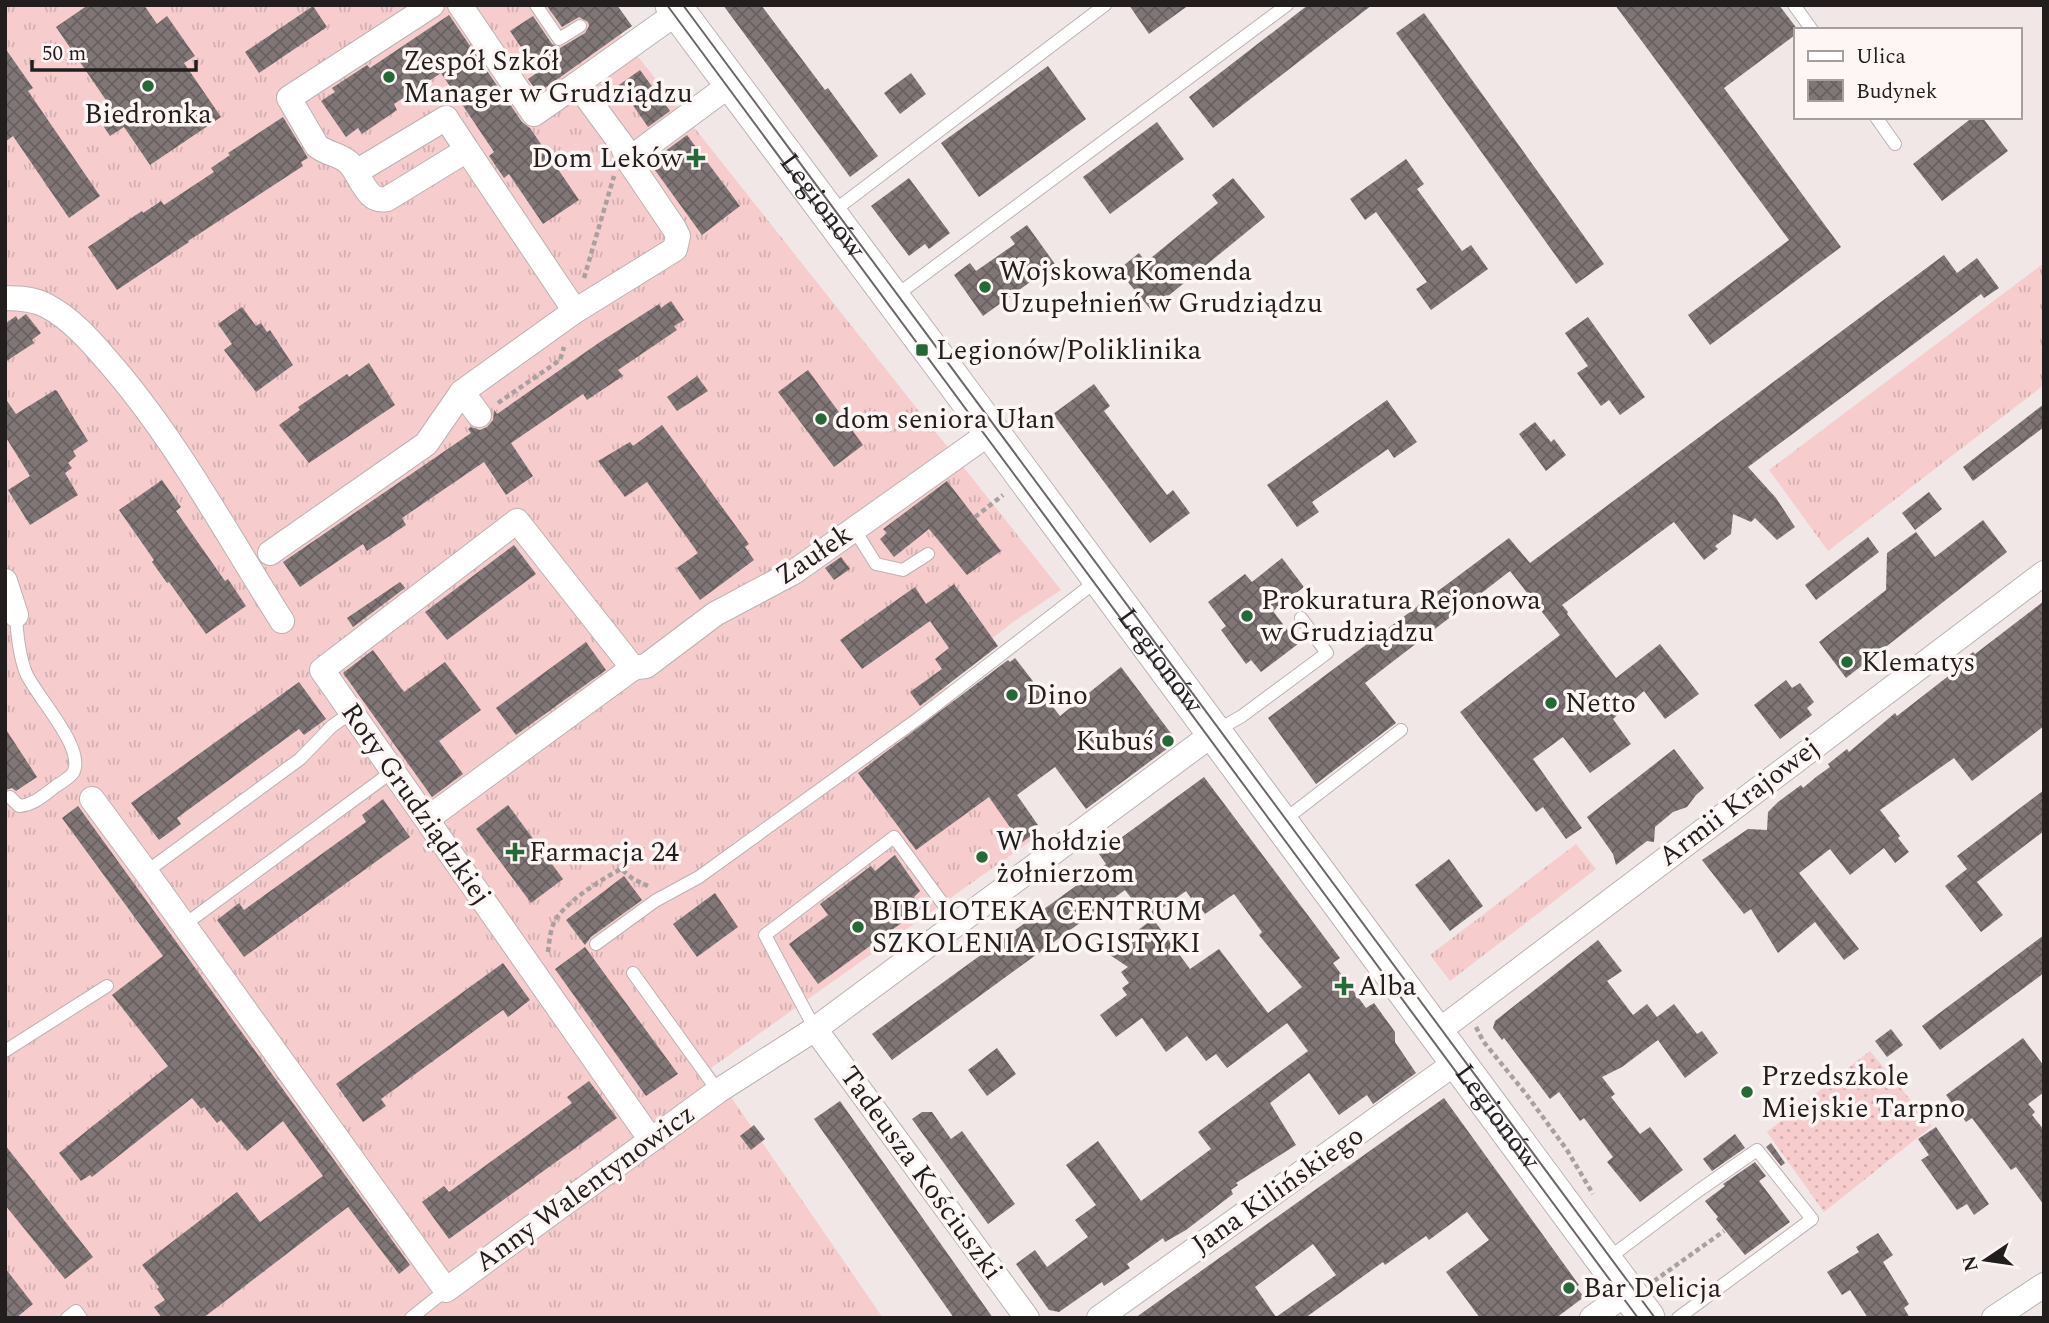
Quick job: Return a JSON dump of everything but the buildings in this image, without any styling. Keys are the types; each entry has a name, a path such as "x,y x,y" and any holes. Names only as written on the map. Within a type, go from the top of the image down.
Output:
{"street":[{"path":"432,5 289,99 317,146 324,152 347,161 372,196 380,200 387,199 467,150"},
{"path":"460,5 534,114 676,9"},
{"name":"Legionów","path":"676,9 1436,1033 1470,1051 1605,1261 1642,1297"},
{"path":"270,553 426,444 462,392 575,311 675,249 678,236 674,228 577,84"},
{"path":"625,152 731,84"},
{"path":"356,172 446,118 575,311"},
{"path":"5,298 27,299 45,304 61,315 90,341 132,388 189,472 282,621"},
{"path":"462,392 480,415"},
{"name":"Zaułek","path":"427,819 633,668 646,666 715,614 794,572 991,432"},
{"name":"Roty Grudziądzkiej","path":"633,668 517,522 322,670 651,1140"},
{"name":"Armii Krajowej","path":"1436,1033 2044,573"},
{"path":"5,581 16,615"},
{"name":"Anny Walentynowicz","path":"92,799 446,1290 718,1091 815,1028 1214,733"},
{"name":"Tadeusza Kościuszki","path":"815,1028 1027,1318"},
{"name":"Jana Kilińskiego","path":"1099,1318 1470,1051"},
{"path":"1994,1318 2044,1285"},
{"path":"1592,1318 1642,1297"}],"lane":[{"path":"536,5 559,40 580,26"},
{"path":"828,215 1105,5"},
{"path":"891,299 1287,5"},
{"path":"1794,5 1811,28"},
{"path":"1877,119 1895,144"},
{"path":"854,528 876,564 902,570 928,554"},
{"path":"596,944 655,901 699,877 919,718 1099,579"},
{"path":"10,797 19,807 30,805 72,773 76,763 47,703 27,676 19,649 16,615"},
{"path":"1214,733 1242,716 1327,653 1301,618"},
{"path":"146,872 300,759 332,726 351,713"},
{"path":"1280,823 1401,730"},
{"path":"184,925 393,771"},
{"path":"815,1028 765,935 894,837 957,923"},
{"path":"633,973 718,1091"},
{"path":"5,1052 107,986"},
{"path":"1605,1261 1756,1150 1812,1219 1678,1318"},
{"path":"411,1318 446,1290"},
{"path":"67,1318 76,1311 82,1318"}],"path":[{"path":"480,415 560,360 625,152"},
{"path":"975,517 1003,495"},
{"path":"547,956 553,925 559,914 603,878 621,869 657,890 676,890"},
{"path":"1470,1051 1551,1128 1580,1173"},
{"path":"1642,1297 1724,1231"}],"green space":[{"path":"5,5 597,5 1061,590 1013,622 941,679 1039,835 711,1068 883,1318 5,1318"},
{"path":"2044,263 2044,385 1828,551 1769,470"},
{"path":"1576,844 1596,869 1450,981 1430,955"},
{"path":"1870,1051 1932,1126 1824,1212 1767,1132"}],"tram line":[{"path":"667,5 1638,1318"},
{"path":"683,5 1655,1318"}],"place":[{"name":"Zespół Szkół Manager w Grudziądzu","path":"389,77"},
{"name":"Biedronka","path":"148,86"},
{"name":"Dom Leków","path":"696,158"},
{"name":"Wojskowa Komenda Uzupełnień w Grudziądzu","path":"985,287"},
{"name":"Legionów/Poliklinika","path":"922,350"},
{"name":"dom seniora Ułan","path":"821,419"},
{"name":"Prokuratura Rejonowa w Grudziądzu","path":"1247,616"},
{"name":"Klematys","path":"1847,662"},
{"name":"Dino","path":"1012,695"},
{"name":"Netto","path":"1551,703"},
{"name":"Kubuś","path":"1168,741"},
{"name":"Farmacja 24","path":"515,852"},
{"name":"W hołdzie żołnierzom","path":"982,857"},
{"name":"BIBLIOTEKA CENTRUM SZKOLENIA LOGISTYKI","path":"858,927"},
{"name":"Alba","path":"1344,986"},
{"name":"Przedszkole Miejskie Tarpno","path":"1747,1092"},
{"name":"Bar Delicja","path":"1569,1288"}]}
